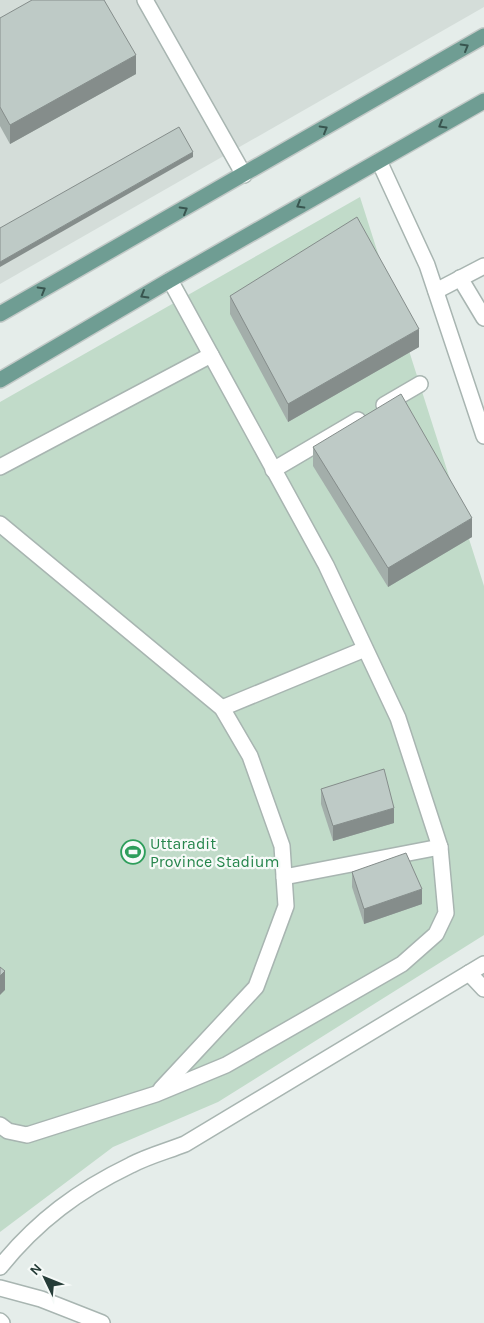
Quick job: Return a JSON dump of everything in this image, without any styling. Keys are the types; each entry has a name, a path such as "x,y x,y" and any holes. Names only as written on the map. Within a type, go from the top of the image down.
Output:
{"main road":[{"path":"0,314 484,36"},
{"path":"0,380 170,280 379,161 482,106"}],"street":[{"path":"144,0 244,175"},
{"path":"379,161 427,265 484,436"},
{"path":"436,291 484,266"},
{"path":"460,278 484,318"},
{"path":"0,1125 8,1131 27,1136 156,1094 226,1065 402,964 436,934 446,913 440,847 398,718 326,565 170,280"},
{"path":"0,467 211,355"},
{"path":"274,470 420,384"},
{"path":"0,524 222,708 250,756 282,846 286,906 256,987 156,1094"},
{"path":"222,708 365,649"},
{"path":"284,877 440,847"},
{"path":"0,1267 31,1232 69,1200 132,1164 185,1144 484,964"},
{"path":"469,973 484,990"},
{"path":"0,1288 42,1299 102,1323"}],"shaded area":[{"path":"0,0 484,0 484,7 0,284"}],"green space":[{"path":"360,197 484,586 484,935 218,1102 113,1147 0,1232 0,402"}],"building":[{"path":"32,0 104,0 136,55 10,125 0,107 0,18"},
{"path":"179,127 193,152 0,262 0,228"},
{"path":"357,217 419,329 288,404 230,296"},
{"path":"401,394 472,518 388,568 313,447"},
{"path":"384,769 394,808 333,826 321,789"},
{"path":"406,853 422,889 364,909 352,872"},
{"path":"0,967 5,971 0,976"}],"place":[{"name":"Uttaradit Province Stadium","path":"133,852"}]}
